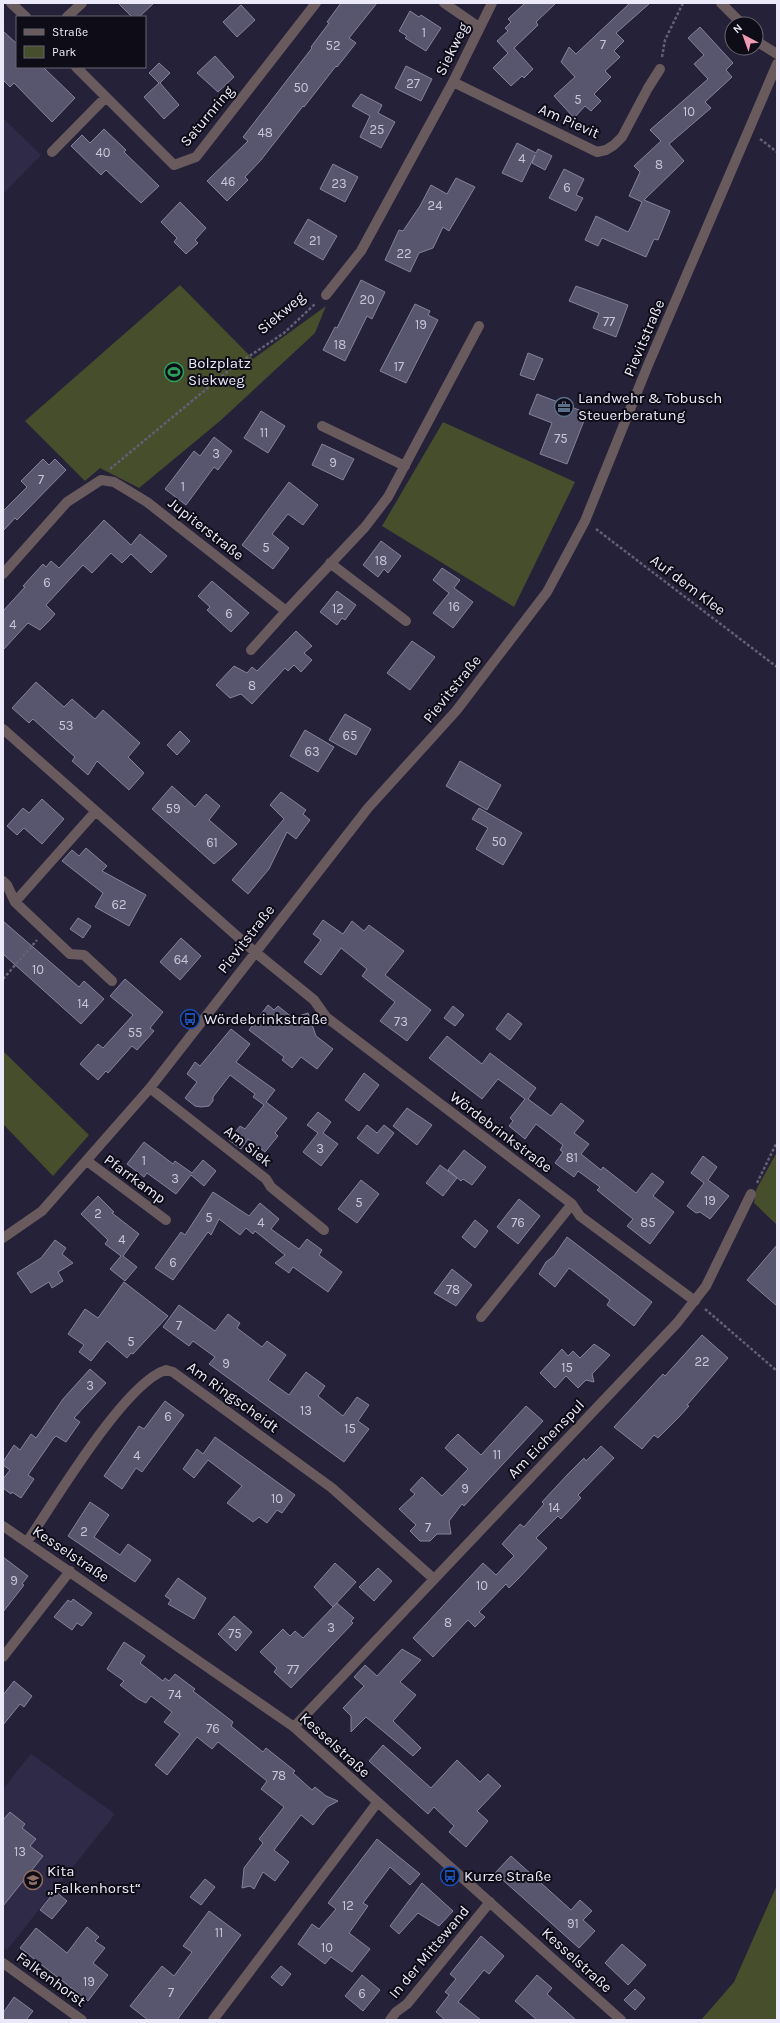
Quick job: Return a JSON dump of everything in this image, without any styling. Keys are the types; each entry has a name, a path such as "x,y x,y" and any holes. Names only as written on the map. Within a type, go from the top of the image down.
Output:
{"street":[{"path":"11,3 25,16"},
{"path":"68,16 82,3"},
{"name":"Saturnring","path":"77,68 174,165 196,157 316,3"},
{"path":"444,3 480,27"},
{"name":"Siekweg","path":"326,295 361,251 453,82 492,3"},
{"path":"721,3 734,16"},
{"path":"764,46 777,54"},
{"name":"Pievitstraße","path":"3,1238 42,1211 150,1088 368,808 456,711 547,592 585,521 648,366 750,132 777,64"},
{"name":"Am Pievit","path":"453,82 597,152 606,150 614,145 622,136 660,69"},
{"path":"52,152 106,97"},
{"path":"251,650 365,527 388,497 479,326"},
{"path":"322,426 405,466"},
{"path":"3,574 67,502 101,480"},
{"name":"Jupiterstraße","path":"101,480 114,482 147,502 286,611"},
{"path":"330,563 406,622"},
{"name":"Wördebrinkstraße","path":"3,729 255,952 314,1000 326,1017 572,1204 580,1216 695,1301"},
{"path":"15,902 95,812"},
{"path":"3,881 7,885 15,902 70,954 84,955 112,981"},
{"name":"Am Siek","path":"150,1088 266,1179 271,1187 324,1230"},
{"name":"Pfarrkamp","path":"87,1161 166,1220"},
{"name":"Am Eichenspul","path":"294,1727 677,1323 706,1286 752,1194"},
{"path":"482,1317 572,1204"},
{"name":"Am Ringscheidt","path":"27,1542 109,1421 150,1377 166,1370 173,1372 332,1488 434,1579"},
{"name":"Kesselstraße","path":"3,1526 294,1727 377,1803 621,2020"},
{"path":"3,1657 70,1571"},
{"path":"213,2020 377,1803"},
{"name":"In der Mittewand","path":"390,2020 396,2012 407,2004 490,1902"},
{"name":"Falkenhorst","path":"3,1963 82,2020"}],"path":[{"path":"660,69 665,40 683,3"},
{"path":"750,132 777,152"},
{"name":"Siekweg","path":"101,480 119,460 233,367 284,333 326,295"},
{"name":"Auf dem Klee","path":"585,521 777,667"},
{"path":"3,979 46,931"},
{"path":"752,1194 777,1142"},
{"path":"695,1301 777,1370"}],"shaded area":[{"path":"3,118 41,155 3,194"},
{"name":"Kita „Falkenhorst“","path":"31,1754 115,1814 7,1950 3,1947 3,1789"}],"green space":[{"path":"180,285 253,359 326,306 315,333 220,421 139,488 100,468 85,481 25,421"},
{"path":"443,422 575,482 514,607 382,526"},
{"path":"3,1051 89,1135 53,1176 3,1124"},
{"path":"777,1152 777,1225 754,1203 756,1190"},
{"path":"777,1885 777,2020 701,2020 734,1982"}],"building":[{"path":"118,3 154,3 140,16 131,16"},
{"path":"341,3 377,3 349,38 356,43 304,107 303,106 261,160 245,177 248,180 227,201 207,181 248,141 243,137 312,48 311,47 329,23 327,22"},
{"path":"525,3 556,3 536,22 538,25 514,48 533,69 524,78 522,76 511,86 493,68 508,53 497,41 508,31 505,28 511,22 508,19"},
{"path":"630,3 650,3 616,33 624,41 614,51 620,57 605,71 611,77 594,94 601,101 591,111 585,106 574,118 554,96 575,77 561,62 569,47 576,54"},
{"path":"241,5 255,20 237,37 223,22"},
{"path":"410,11 419,17 421,15 441,28 426,51 405,38 407,36 399,31"},
{"path":"700,27 724,53 724,56 727,56 733,63 726,70 732,77 705,102 711,108 669,144 684,161 644,200 670,211 658,240 654,239 646,257 602,238 598,246 585,240 596,216 628,232 642,202 629,196 640,172 634,166 661,141 650,130 708,79 694,64 704,55 688,38"},
{"path":"3,31 16,43 16,68 44,68 75,98 52,122 14,83 10,87 3,80"},
{"path":"215,56 234,77 218,92 197,73"},
{"path":"159,63 170,73 160,83 179,105 164,119 144,97 159,83 149,73"},
{"path":"406,66 432,79 421,101 395,88"},
{"path":"361,94 382,105 378,113 395,122 381,148 360,137 370,116 352,106"},
{"path":"104,129 126,150 124,152 159,186 141,203 106,170 101,175 71,146 82,135 90,143"},
{"path":"517,143 536,153 538,149 552,156 545,170 532,163 535,155 522,182 502,173"},
{"path":"333,164 358,177 345,202 320,189"},
{"path":"564,169 584,179 576,195 583,198 576,211 549,198"},
{"path":"456,178 475,187 449,231 443,227 433,248 419,253 410,272 385,260 399,230 403,231 420,206 431,185 447,194"},
{"path":"180,202 206,228 195,240 198,243 186,254 174,242 177,238 161,222"},
{"path":"308,219 337,236 323,260 294,243"},
{"path":"361,280 385,292 372,319 367,316 345,361 323,350 335,327 337,328"},
{"path":"576,286 628,305 616,337 593,328 599,313 569,301"},
{"path":"415,304 430,311 428,315 438,320 406,383 380,371"},
{"path":"528,353 543,359 534,380 520,375"},
{"path":"537,394 587,413 567,464 540,454 552,423 529,414"},
{"path":"261,411 285,426 268,453 244,438"},
{"path":"214,437 232,451 218,470 214,467 186,505 165,489 194,451 200,456"},
{"path":"322,444 354,459 343,480 312,465"},
{"path":"43,459 49,465 55,459 66,470 17,520 15,518 3,531 3,511 27,487 21,481"},
{"path":"289,482 318,505 303,525 288,514 272,534 289,548 273,569 242,545"},
{"path":"104,520 131,545 140,534 167,556 151,573 131,554 122,563 111,553 92,573 83,565 46,605 55,614 49,621 40,630 28,623 3,650 3,611 43,564 46,567 51,561 59,568"},
{"path":"381,541 401,556 388,573 384,569 378,577 363,565"},
{"path":"442,568 460,580 454,588 473,602 453,628 433,613 449,593 433,580"},
{"path":"212,581 249,613 231,632 207,610 210,607 198,596"},
{"path":"337,591 356,605 345,620 342,618 337,625 320,612"},
{"path":"296,631 312,646 304,653 312,660 301,672 294,665 288,671 285,668 252,704 241,694 230,698 216,685 234,666 247,673 252,667 257,671"},
{"path":"412,641 435,657 410,690 387,673"},
{"path":"36,682 64,707 72,699 95,719 103,710 140,743 128,757 144,773 129,790 97,761 88,775 72,761 75,757 33,719 29,723 12,708"},
{"path":"345,714 371,729 356,755 329,740"},
{"path":"305,730 334,747 318,772 290,756"},
{"path":"180,731 190,741 177,755 167,745"},
{"path":"460,761 501,785 487,810 446,786"},
{"path":"172,786 195,807 206,794 220,806 209,820 237,844 214,864 152,809"},
{"path":"281,792 306,810 303,814 310,820 296,839 287,832 269,869 248,894 232,880 284,819 270,805"},
{"path":"42,799 64,819 42,844 24,828 17,835 7,826 23,808 29,813"},
{"path":"479,808 522,833 503,865 476,849 488,828 472,819"},
{"path":"86,848 107,866 102,871 146,895 129,926 95,907 103,893 62,861 72,850 79,856"},
{"path":"78,918 91,926 83,938 70,929"},
{"path":"323,920 343,934 352,921 364,931 369,925 404,951 385,975 431,1010 407,1041 380,1021 395,1002 362,976 367,969 341,948 321,975 304,962 321,940 313,934"},
{"path":"3,921 79,987 84,981 104,999 81,1024 3,954"},
{"path":"181,938 201,956 180,980 160,962"},
{"path":"125,979 163,1012 150,1028 154,1031 137,1050 132,1046 108,1073 106,1071 98,1080 80,1064 98,1044 103,1048 133,1015 110,996"},
{"path":"268,1005 274,1010 278,1006 293,1018 308,1013 316,1036 333,1049 317,1069 301,1057 292,1068 282,1060 284,1057 249,1030"},
{"path":"453,1006 464,1015 455,1026 444,1018"},
{"path":"508,1013 522,1024 510,1040 496,1029"},
{"path":"231,1029 250,1044 236,1062 275,1090 266,1102 287,1118 275,1133 278,1136 265,1152 248,1139 241,1149 229,1140 240,1126 245,1129 264,1105 253,1097 255,1094 230,1075 213,1097 213,1101 209,1106 195,1106 185,1098 197,1082 187,1074 195,1062 200,1066"},
{"path":"447,1036 482,1064 490,1053 536,1088 528,1099 551,1116 561,1103 584,1121 574,1133 589,1144 581,1154 601,1170 603,1167 636,1193 652,1173 664,1182 653,1196 674,1212 650,1244 627,1226 633,1219 597,1190 600,1187 578,1171 574,1177 555,1163 563,1152 560,1150 563,1145 536,1124 525,1139 509,1126 513,1121 510,1118 525,1099 498,1079 482,1099 429,1058"},
{"path":"364,1073 379,1085 359,1111 345,1100"},
{"path":"407,1108 432,1125 417,1145 393,1126"},
{"path":"318,1112 331,1122 323,1133 338,1144 321,1166 303,1152 318,1133 307,1125"},
{"path":"367,1125 377,1133 384,1125 394,1133 378,1154 357,1138"},
{"path":"144,1142 173,1164 175,1161 192,1173 203,1160 216,1171 204,1186 191,1175 176,1194 147,1173 144,1177 127,1164"},
{"path":"464,1150 486,1167 472,1185 463,1179 461,1181 448,1170"},
{"path":"703,1156 717,1167 708,1180 729,1196 710,1219 700,1212 696,1213 687,1206 704,1183 691,1173"},
{"path":"440,1165 457,1178 443,1196 426,1183"},
{"path":"361,1180 379,1194 357,1223 338,1209"},
{"path":"213,1192 249,1216 260,1203 279,1219 271,1229 299,1249 307,1239 322,1250 319,1255 342,1272 328,1292 293,1267 289,1273 275,1263 285,1255 255,1231 253,1234 246,1228 240,1235 219,1219 211,1235 208,1232 173,1280 155,1268 181,1232 185,1235"},
{"path":"98,1196 114,1212 112,1213 139,1234 123,1256 137,1267 125,1281 110,1269 121,1256 105,1244 108,1240 81,1214"},
{"path":"519,1199 540,1216 518,1244 497,1227"},
{"path":"475,1220 488,1231 475,1248 462,1237"},
{"path":"567,1237 652,1302 634,1326 607,1305 610,1300 569,1268 555,1287 539,1274 546,1262 554,1256"},
{"path":"55,1240 66,1248 62,1254 73,1263 58,1272 63,1281 52,1288 49,1282 31,1293 17,1273 41,1258"},
{"path":"777,1245 777,1306 747,1280"},
{"path":"452,1269 472,1285 456,1306 434,1293"},
{"path":"124,1282 168,1316 133,1354 131,1353 127,1358 107,1341 91,1361 79,1352 84,1345 68,1334 85,1309 98,1318"},
{"path":"179,1305 215,1331 228,1314 240,1323 237,1328 262,1347 267,1341 286,1355 268,1380 289,1395 306,1372 325,1386 318,1396 343,1416 357,1397 369,1405 358,1421 369,1429 344,1462 209,1364 215,1357 193,1341 189,1346 163,1327"},
{"path":"702,1335 728,1358 687,1405 689,1406 679,1417 658,1438 654,1435 642,1449 614,1427 663,1374 665,1376"},
{"path":"594,1344 610,1355 592,1374 594,1382 586,1380 578,1388 566,1376 555,1388 540,1373 562,1349 568,1356 573,1351 580,1358"},
{"path":"90,1369 106,1383 74,1418 80,1422 66,1442 56,1436 53,1439 28,1475 34,1479 21,1498 12,1492 11,1494 3,1488 3,1479 10,1470 3,1465 3,1462 14,1445 20,1450 31,1434 36,1438 63,1399"},
{"path":"165,1401 184,1415 142,1472 136,1468 122,1489 104,1476 139,1426 144,1429"},
{"path":"526,1406 543,1421 464,1506 462,1504 449,1521 451,1534 437,1534 430,1541 420,1541 410,1531 416,1525 399,1509 415,1494 410,1490 422,1477 442,1496 468,1469 445,1448 450,1442 458,1434 481,1455"},
{"path":"215,1437 295,1495 282,1513 277,1510 267,1523 259,1517 253,1522 227,1503 242,1486 208,1460 194,1478 183,1469 197,1449 203,1454"},
{"path":"601,1446 614,1458 578,1495 581,1498 561,1519 558,1516 536,1538 547,1548 509,1588 506,1584 479,1612 485,1617 475,1627 468,1620 433,1657 413,1638 483,1563 496,1575 514,1556 502,1544 520,1524 524,1527 544,1504 542,1502 584,1458 586,1461"},
{"path":"90,1502 109,1515 94,1537 120,1555 128,1544 151,1560 135,1582 68,1536"},
{"path":"3,1557 28,1576 22,1584 24,1585 3,1612"},
{"path":"335,1563 356,1582 333,1607 314,1587"},
{"path":"378,1568 392,1581 374,1601 359,1587"},
{"path":"178,1578 206,1598 194,1619 168,1604 171,1600 165,1596"},
{"path":"73,1599 92,1613 82,1626 77,1623 72,1630 54,1617 68,1600 71,1602"},
{"path":"337,1603 354,1618 351,1621 353,1623 291,1688 274,1672 277,1668 260,1652 283,1629 290,1636 295,1631 303,1638"},
{"path":"234,1616 252,1632 236,1651 218,1634"},
{"path":"124,1642 145,1656 140,1663 163,1681 165,1678 169,1681 175,1674 195,1689 193,1691 233,1722 231,1726 263,1752 266,1748 295,1771 293,1773 312,1790 315,1787 326,1796 338,1801 327,1807 313,1825 301,1815 274,1850 289,1862 275,1881 263,1872 254,1889 250,1886 242,1888 244,1868 263,1843 259,1839 284,1807 261,1789 267,1781 218,1742 212,1749 197,1737 167,1775 155,1765 180,1734 164,1722 172,1712 151,1696 146,1703 138,1699 120,1685 124,1681 107,1669"},
{"path":"402,1649 421,1660 400,1682 416,1695 393,1721 421,1748 413,1756 366,1717 351,1732 351,1716 343,1708 364,1686 354,1677 365,1665 377,1676"},
{"path":"14,1681 32,1696 24,1707 20,1704 3,1725 3,1695"},
{"path":"383,1745 431,1788 457,1760 480,1782 488,1774 501,1786 477,1811 488,1821 466,1847 449,1832 454,1826 434,1807 428,1814 369,1761"},
{"path":"10,1812 25,1824 22,1828 36,1839 30,1846 43,1856 3,1906 3,1820"},
{"path":"377,1839 420,1874 410,1885 390,1867 363,1903 368,1906 349,1933 370,1949 352,1972 331,1957 325,1964 298,1944 312,1924 319,1929 336,1909 328,1903"},
{"path":"511,1856 571,1910 580,1900 592,1911 583,1920 595,1931 579,1948 495,1873"},
{"path":"205,1879 215,1887 201,1905 190,1897"},
{"path":"422,1883 453,1911 439,1926 418,1913 399,1934 390,1926"},
{"path":"55,1891 67,1901 52,1919 40,1910"},
{"path":"209,1911 241,1935 177,2020 148,2020 130,2006 162,1966 174,1976 192,1952 183,1946"},
{"path":"87,1927 99,1937 95,1941 105,1948 93,1963 108,1975 88,2001 20,1948 36,1928 67,1953"},
{"path":"481,1936 504,1956 489,1974 484,1970 458,2002 481,2020 445,2020 436,2012 449,1995 445,1992 456,1979 450,1974"},
{"path":"622,1944 646,1965 628,1985 605,1963"},
{"path":"281,1966 291,1974 282,1986 271,1977"},
{"path":"362,1975 380,1990 363,2011 345,1996"},
{"path":"537,1975 552,1988 547,1994 576,2020 537,2020 515,2001"},
{"path":"635,1989 645,1998 635,2010 624,2000"},
{"path":"14,1997 33,2011 26,2020 3,2020 3,2013"}],"place":[{"name":"Bolzplatz Siekweg","path":"174,372"},
{"name":"Landwehr & Tobusch Steuerberatung","path":"564,407"},
{"name":"Wördebrinkstraße","path":"190,1019"},
{"name":"Kurze Straße","path":"450,1876"},
{"name":"Kita „Falkenhorst“","path":"33,1880"}]}
